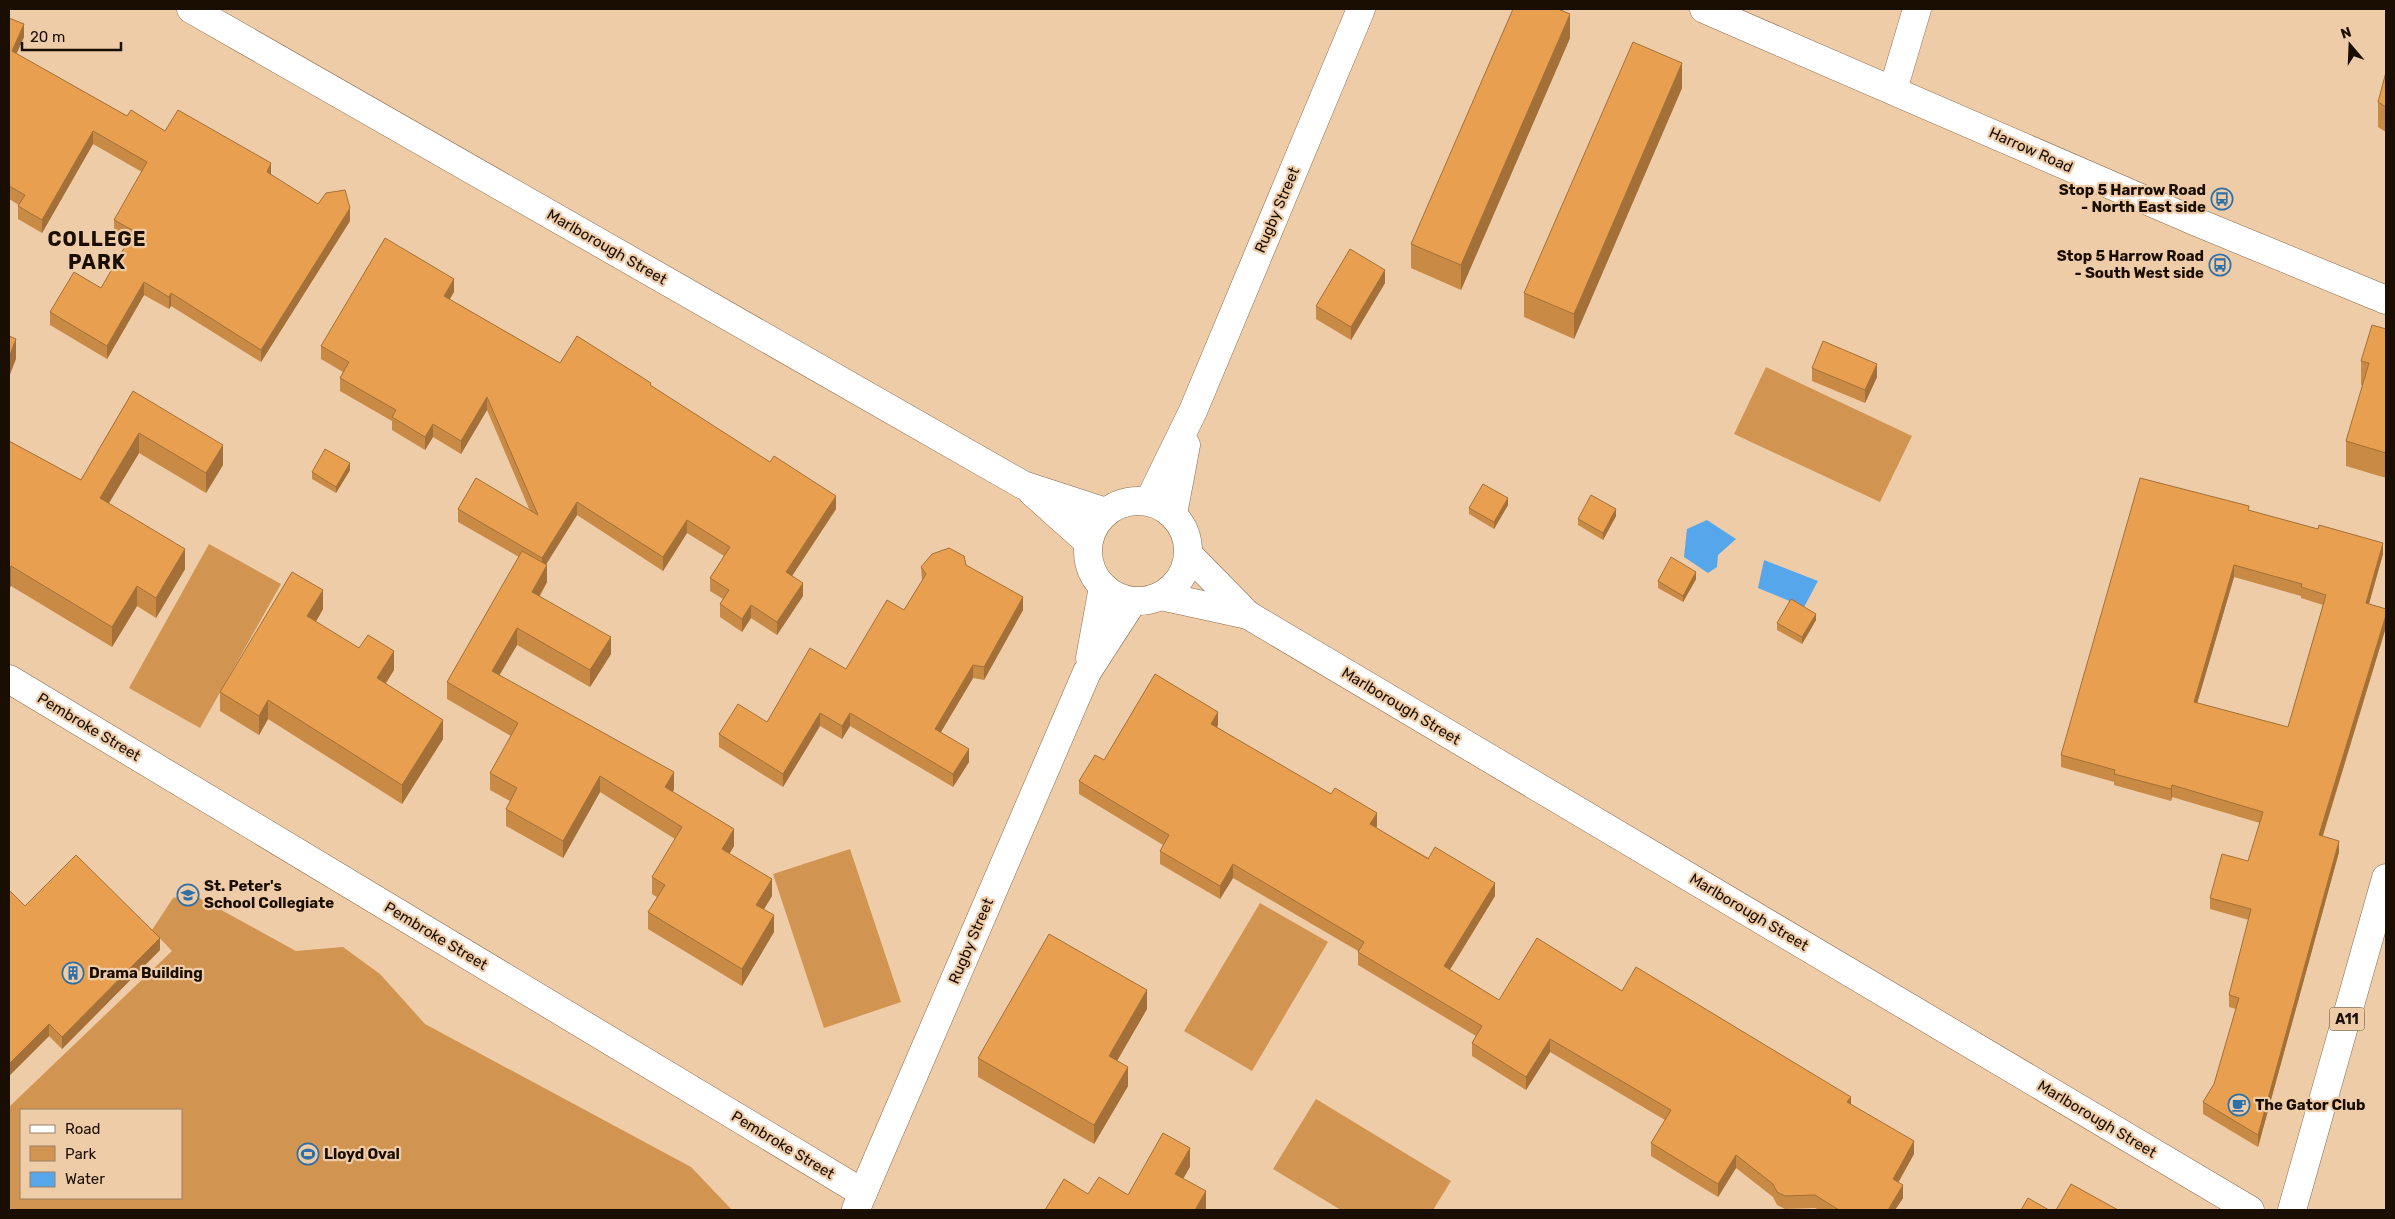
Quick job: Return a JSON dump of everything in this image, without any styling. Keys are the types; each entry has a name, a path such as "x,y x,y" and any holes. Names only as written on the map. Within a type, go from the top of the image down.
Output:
{"street":[{"name":"Marlborough Street","path":"191,9 1023,484 1106,512"},
{"name":"Rugby Street","path":"1149,501 1193,411 1361,9"},
{"name":"Harrow Road","path":"1704,9 2194,221 2386,300"},
{"path":"1893,90 1917,9"},
{"name":"Rugby Street","path":"1174,514 1193,411"},
{"name":"Marlborough Street","path":"1023,484 1088,542"},
{"path":"1131,500 1149,501 1164,506 1174,514 1187,535 1189,555 1188,562 1175,586 1161,596 1133,601 1117,597 1103,587 1094,576 1088,559 1088,542 1095,524 1106,512 1131,500"},
{"name":"Marlborough Street","path":"1189,555 1248,615 2250,1210"},
{"name":"Rugby Street","path":"1087,672 1103,587"},
{"name":"Marlborough Street","path":"1161,596 1248,615"},
{"name":"Rugby Street","path":"859,1202 1087,672 1133,601"},
{"name":"Pembroke Street","path":"9,679 859,1202"},
{"name":"A11","path":"2292,1210 2386,878"}],"green space":[{"path":"1766,367 1912,436 1880,502 1734,434"},
{"path":"209,544 281,584 200,728 129,688"},
{"path":"850,849 901,1002 824,1028 773,874"},
{"path":"192,894 296,951 343,947 380,974 425,1024 691,1167 732,1210 9,1210 9,1107 172,951 152,930 173,898"},
{"path":"1260,903 1328,942 1252,1071 1184,1031"},
{"path":"1316,1099 1451,1181 1433,1210 1341,1210 1273,1169"}],"water":[{"path":"1707,520 1736,539 1718,555 1717,567 1708,573 1684,557 1687,529"},
{"path":"1764,560 1818,581 1804,607 1758,588"}],"building":[{"path":"1513,9 1558,9 1570,14 1461,265 1411,244"},
{"path":"9,18 24,24 12,51 127,116 131,110 165,131 178,110 271,163 267,172 318,204 326,193 345,190 350,208 261,350 171,293 169,297 144,282 107,346 50,312 74,272 101,288 134,231 114,220 147,162 93,131 42,220 18,206 25,195 9,186"},
{"path":"1633,42 1682,63 1574,314 1524,293"},
{"path":"2386,72 2386,107 2378,102"},
{"path":"385,238 454,279 444,296 560,363 577,336 770,462 774,456 836,496 786,572 803,583 777,622 751,605 742,619 720,604 729,590 710,578 730,547 687,520 663,557 577,502 542,558 458,509 476,478 538,515 487,397 461,441 433,424 425,437 392,417 396,410 340,378 349,362 321,346"},
{"path":"1350,249 1385,270 1351,327 1316,306"},
{"path":"2372,325 2386,329 2386,453 2346,441 2369,363 2361,361"},
{"path":"9,336 16,339 9,357"},
{"path":"1823,341 1877,364 1865,390 1812,368"},
{"path":"133,391 223,445 206,473 139,433 100,498 185,549 156,598 137,586 112,627 11,566 9,570 9,441 81,480"},
{"path":"325,449 350,463 336,487 312,472"},
{"path":"2140,478 2249,506 2248,510 2318,529 2319,525 2383,543 2366,603 2386,609 2386,615 2319,835 2339,841 2258,1135 2203,1102 2214,1084 2239,998 2229,995 2251,909 2210,898 2222,854 2248,861 2263,812 2172,785 2171,789 2114,774 2115,770 2061,755","holes":["2234,565 2302,584 2301,587 2326,595 2288,727 2194,702"]},
{"path":"1483,484 1508,498 1494,522 1469,508"},
{"path":"1591,495 1616,509 1603,533 1578,519"},
{"path":"949,548 964,556 966,565 1023,597 984,667 973,665 935,729 969,749 953,774 850,713 842,726 820,713 783,774 719,734 738,704 767,722 810,648 846,669 887,600 904,610 926,574 921,567 932,554"},
{"path":"522,551 547,565 532,592 611,637 590,670 517,628 492,671 674,772 665,787 734,829 722,849 772,879 756,905 774,915 742,969 648,912 665,885 652,877 682,827 600,776 563,841 506,809 517,788 490,773 518,723 447,682"},
{"path":"1671,557 1696,572 1683,596 1658,581"},
{"path":"292,572 323,590 307,616 359,648 368,635 394,651 377,678 443,720 402,785 268,700 259,716 220,692"},
{"path":"1791,599 1816,614 1802,637 1777,623"},
{"path":"1155,674 1218,712 1211,724 1331,794 1335,788 1377,813 1370,824 1428,859 1435,847 1495,883 1444,966 1499,1000 1537,938 1622,991 1636,967 1851,1097 1847,1102 1914,1141 1893,1179 1903,1185 1888,1210 1839,1210 1815,1195 1785,1196 1777,1192 1773,1184 1736,1155 1718,1184 1651,1143 1671,1110 1550,1039 1526,1077 1472,1043 1482,1026 1358,952 1364,942 1233,864 1220,886 1160,851 1169,835 1079,781 1095,755 1104,760"},
{"name":"Drama Building","path":"76,855 160,938 62,1037 49,1024 9,1064 9,890 25,906"},
{"path":"1049,934 1147,990 1109,1056 1128,1067 1094,1125 978,1058"},
{"path":"1163,1133 1190,1148 1175,1174 1206,1191 1195,1210 1045,1210 1064,1179 1088,1194 1099,1177 1128,1195"},
{"path":"2071,1184 2118,1210 2056,1210"},
{"path":"2028,1198 2049,1210 2021,1210"}],"place":[{"name":"Stop 5 Harrow Road - North East side","path":"2222,199"},
{"name":"Stop 5 Harrow Road - South West side","path":"2220,265"},
{"name":"St. Peter's School Collegiate","path":"188,895"},
{"name":"Drama Building","path":"73,973"},
{"name":"The Gator Club","path":"2239,1105"},
{"name":"Lloyd Oval","path":"308,1154"}],"district":[{"name":"COLLEGE PARK","path":"97,250"}]}
